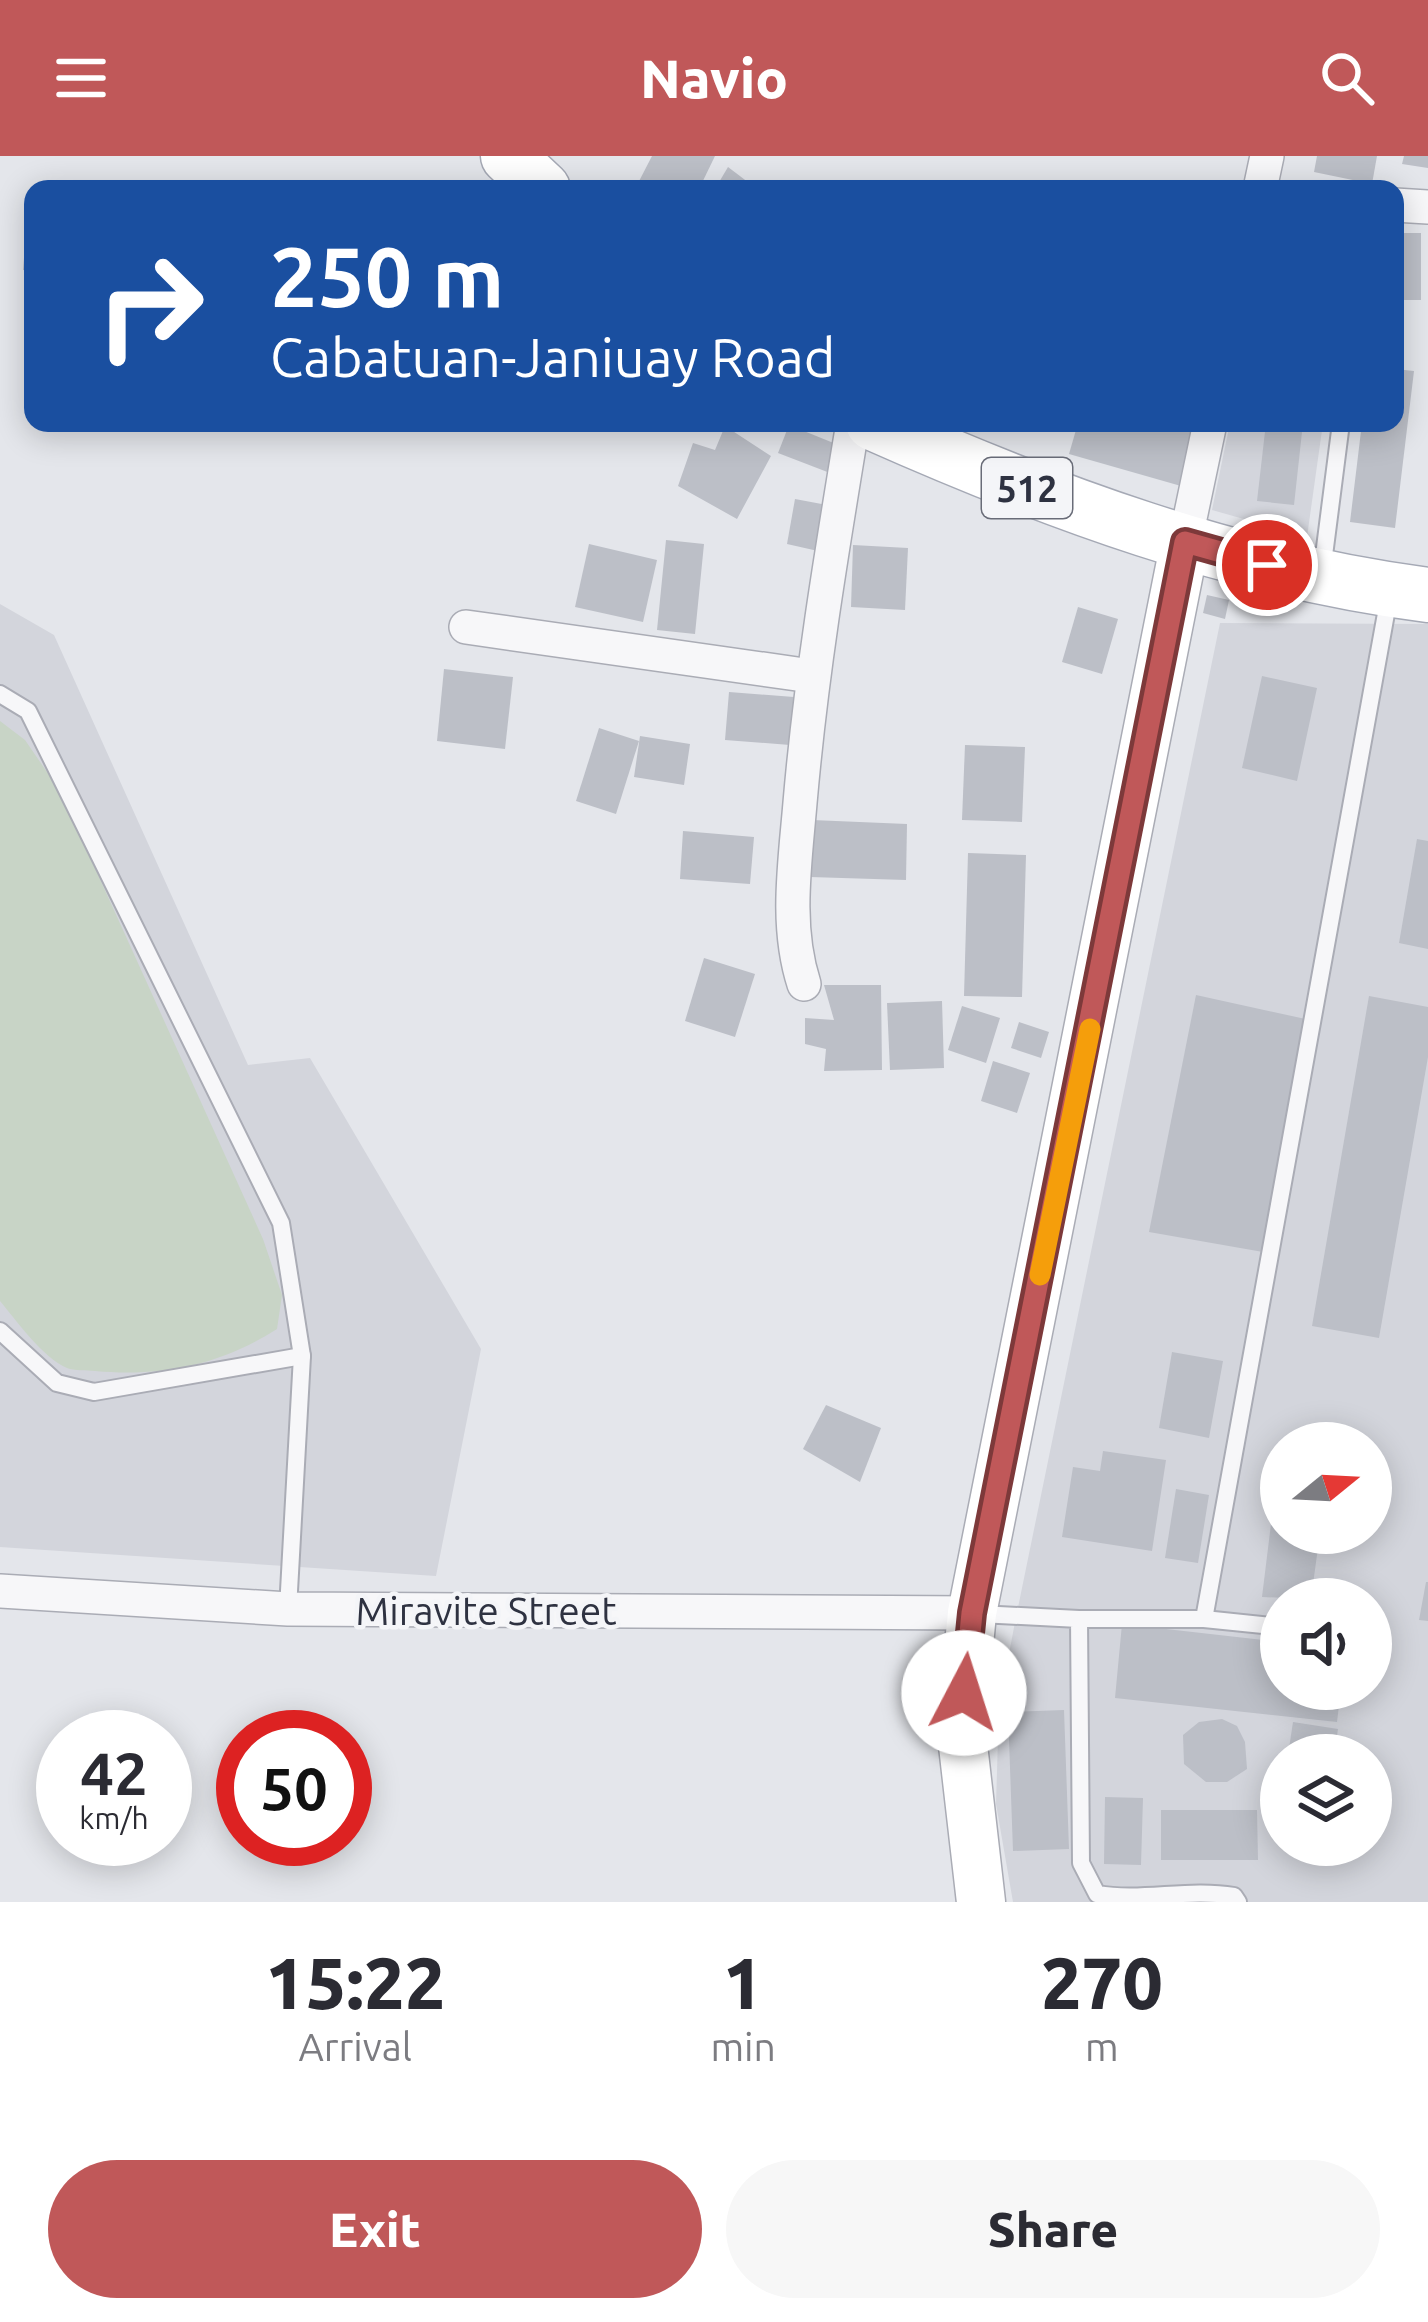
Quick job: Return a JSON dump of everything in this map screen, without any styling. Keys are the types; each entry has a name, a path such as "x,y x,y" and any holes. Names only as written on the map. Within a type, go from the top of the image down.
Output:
{"main road":[{"path":"508,156 533,180"},
{"name":"512","path":"894,432 1106,518 1322,578 1409,592"},
{"path":"981,1902 962,1728 972,1613 1185,542"}],"street":[{"path":"804,984 795,957 793,886 811,676 852,432"},
{"path":"1185,542 1208,432"},
{"path":"466,628 811,676"},
{"name":"Miravite Street","path":"0,1591 288,1609 972,1613"}],"lane":[{"path":"1322,578 1340,432"},
{"path":"1204,1619 1409,592"},
{"path":"0,694 28,711 281,1223 302,1356 288,1609"},
{"path":"0,1331 57,1383 94,1392 302,1356"},
{"path":"972,1613 1260,1625"},
{"path":"1079,1619 1081,1863 1089,1884 1097,1894 1115,1899 1209,1891 1234,1896 1238,1902"}],"shaded area":[{"path":"1228,432 1322,432 1307,537 1212,510"},
{"path":"0,604 54,635 248,1065 310,1058 481,1349 436,1576 0,1547"},
{"path":"1220,623 1428,624 1428,1902 1013,1902 996,1804 999,1707"}],"green space":[{"path":"0,721 25,740 60,791 263,1239 282,1295 277,1329 212,1360 144,1372 70,1369 39,1347 0,1301"}],"building":[{"path":"652,156 715,156 703,180 640,180"},
{"path":"1317,156 1377,156 1373,180 1314,172"},
{"path":"1404,156 1428,156 1428,168 1402,164"},
{"path":"728,167 745,180 720,180"},
{"path":"1404,233 1421,233 1421,300 1404,300"},
{"path":"1404,370 1414,371 1395,528 1350,522 1361,432 1404,432"},
{"path":"722,432 734,432 771,456 737,519 678,486 693,443 715,450"},
{"path":"786,432 806,432 841,446 830,473 778,453"},
{"path":"1075,432 1196,432 1181,486 1069,454"},
{"path":"1265,432 1302,432 1294,505 1257,501"},
{"path":"795,499 827,505 818,551 787,544"},
{"path":"666,540 704,544 695,634 657,630"},
{"path":"589,544 657,560 643,622 575,607"},
{"path":"853,545 908,548 905,610 851,607"},
{"path":"1207,595 1229,600 1225,619 1203,613"},
{"path":"1078,607 1118,619 1102,674 1062,662"},
{"path":"444,669 513,677 505,749 437,741"},
{"path":"1262,676 1317,688 1297,781 1242,768"},
{"path":"729,692 794,697 790,745 725,740"},
{"path":"599,728 639,741 616,814 576,801"},
{"path":"640,736 690,744 684,785 634,777"},
{"path":"965,745 1025,747 1022,822 962,820"},
{"path":"812,820 907,824 906,880 810,877"},
{"path":"683,831 754,837 750,884 680,879"},
{"path":"1417,839 1428,841 1428,949 1399,943"},
{"path":"968,853 1026,855 1022,997 964,996"},
{"path":"704,958 755,974 735,1037 685,1021"},
{"path":"824,985 881,985 882,1070 824,1071 826,1049 805,1044 805,1018 834,1020"},
{"path":"1196,995 1310,1020 1263,1252 1149,1232"},
{"path":"1369,996 1428,1007 1428,1057 1379,1338 1312,1326"},
{"path":"942,1001 944,1068 890,1070 887,1003"},
{"path":"962,1006 1000,1018 986,1063 948,1050"},
{"path":"1019,1022 1049,1032 1041,1058 1011,1048"},
{"path":"993,1061 1030,1073 1017,1113 981,1101"},
{"path":"1172,1352 1223,1361 1209,1438 1159,1428"},
{"path":"826,1405 881,1428 860,1482 803,1449"},
{"path":"1103,1451 1166,1460 1152,1551 1062,1537 1073,1467 1100,1471"},
{"path":"1176,1489 1209,1495 1198,1563 1165,1558"},
{"path":"1267,1554 1317,1554 1314,1578 1264,1578"},
{"path":"1428,1582 1428,1621 1419,1620"},
{"path":"1122,1624 1260,1640 1260,1710 1338,1710 1337,1722 1115,1698"},
{"path":"1064,1710 1069,1849 1013,1851 1008,1712"},
{"path":"1222,1719 1237,1726 1245,1742 1247,1769 1227,1782 1206,1782 1184,1764 1183,1735 1199,1722"},
{"path":"1293,1722 1338,1729 1337,1734 1291,1734"},
{"path":"1105,1797 1143,1798 1141,1865 1104,1864"},
{"path":"1161,1810 1257,1810 1258,1860 1161,1860"}],"slow traffic":[{"path":"1040,1275 1090,1029"}],"route":[{"path":"964,1693 972,1613 1185,542 1267,565"}]}
